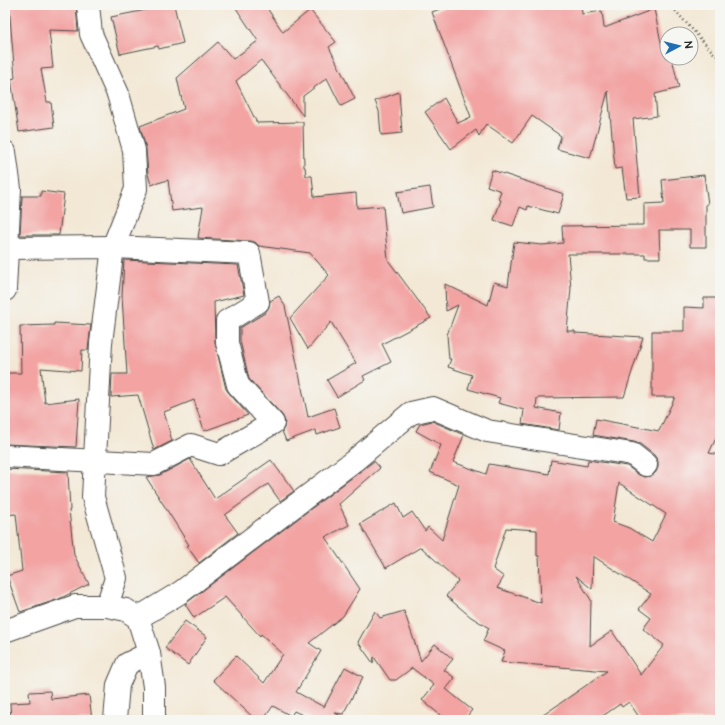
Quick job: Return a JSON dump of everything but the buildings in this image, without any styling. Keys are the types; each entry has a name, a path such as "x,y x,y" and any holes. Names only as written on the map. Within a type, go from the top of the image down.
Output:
{"street":[{"path":"88,5 91,34 118,94 134,150 136,189 114,247 102,343 93,497 116,578 107,606"},
{"path":"5,152 10,190 5,290"},
{"path":"5,456 154,464 191,445 219,454 273,423 238,385 226,343 227,321 258,302 249,253 114,247 6,248"},
{"path":"138,618 181,592 355,460 411,413 433,408 487,431 632,454 646,465"},
{"path":"5,631 75,606 107,606 126,610 138,618 149,653 154,687 154,720"},
{"path":"114,720 118,685 127,664 149,653"}],"path":[{"path":"670,5 720,60"}]}
